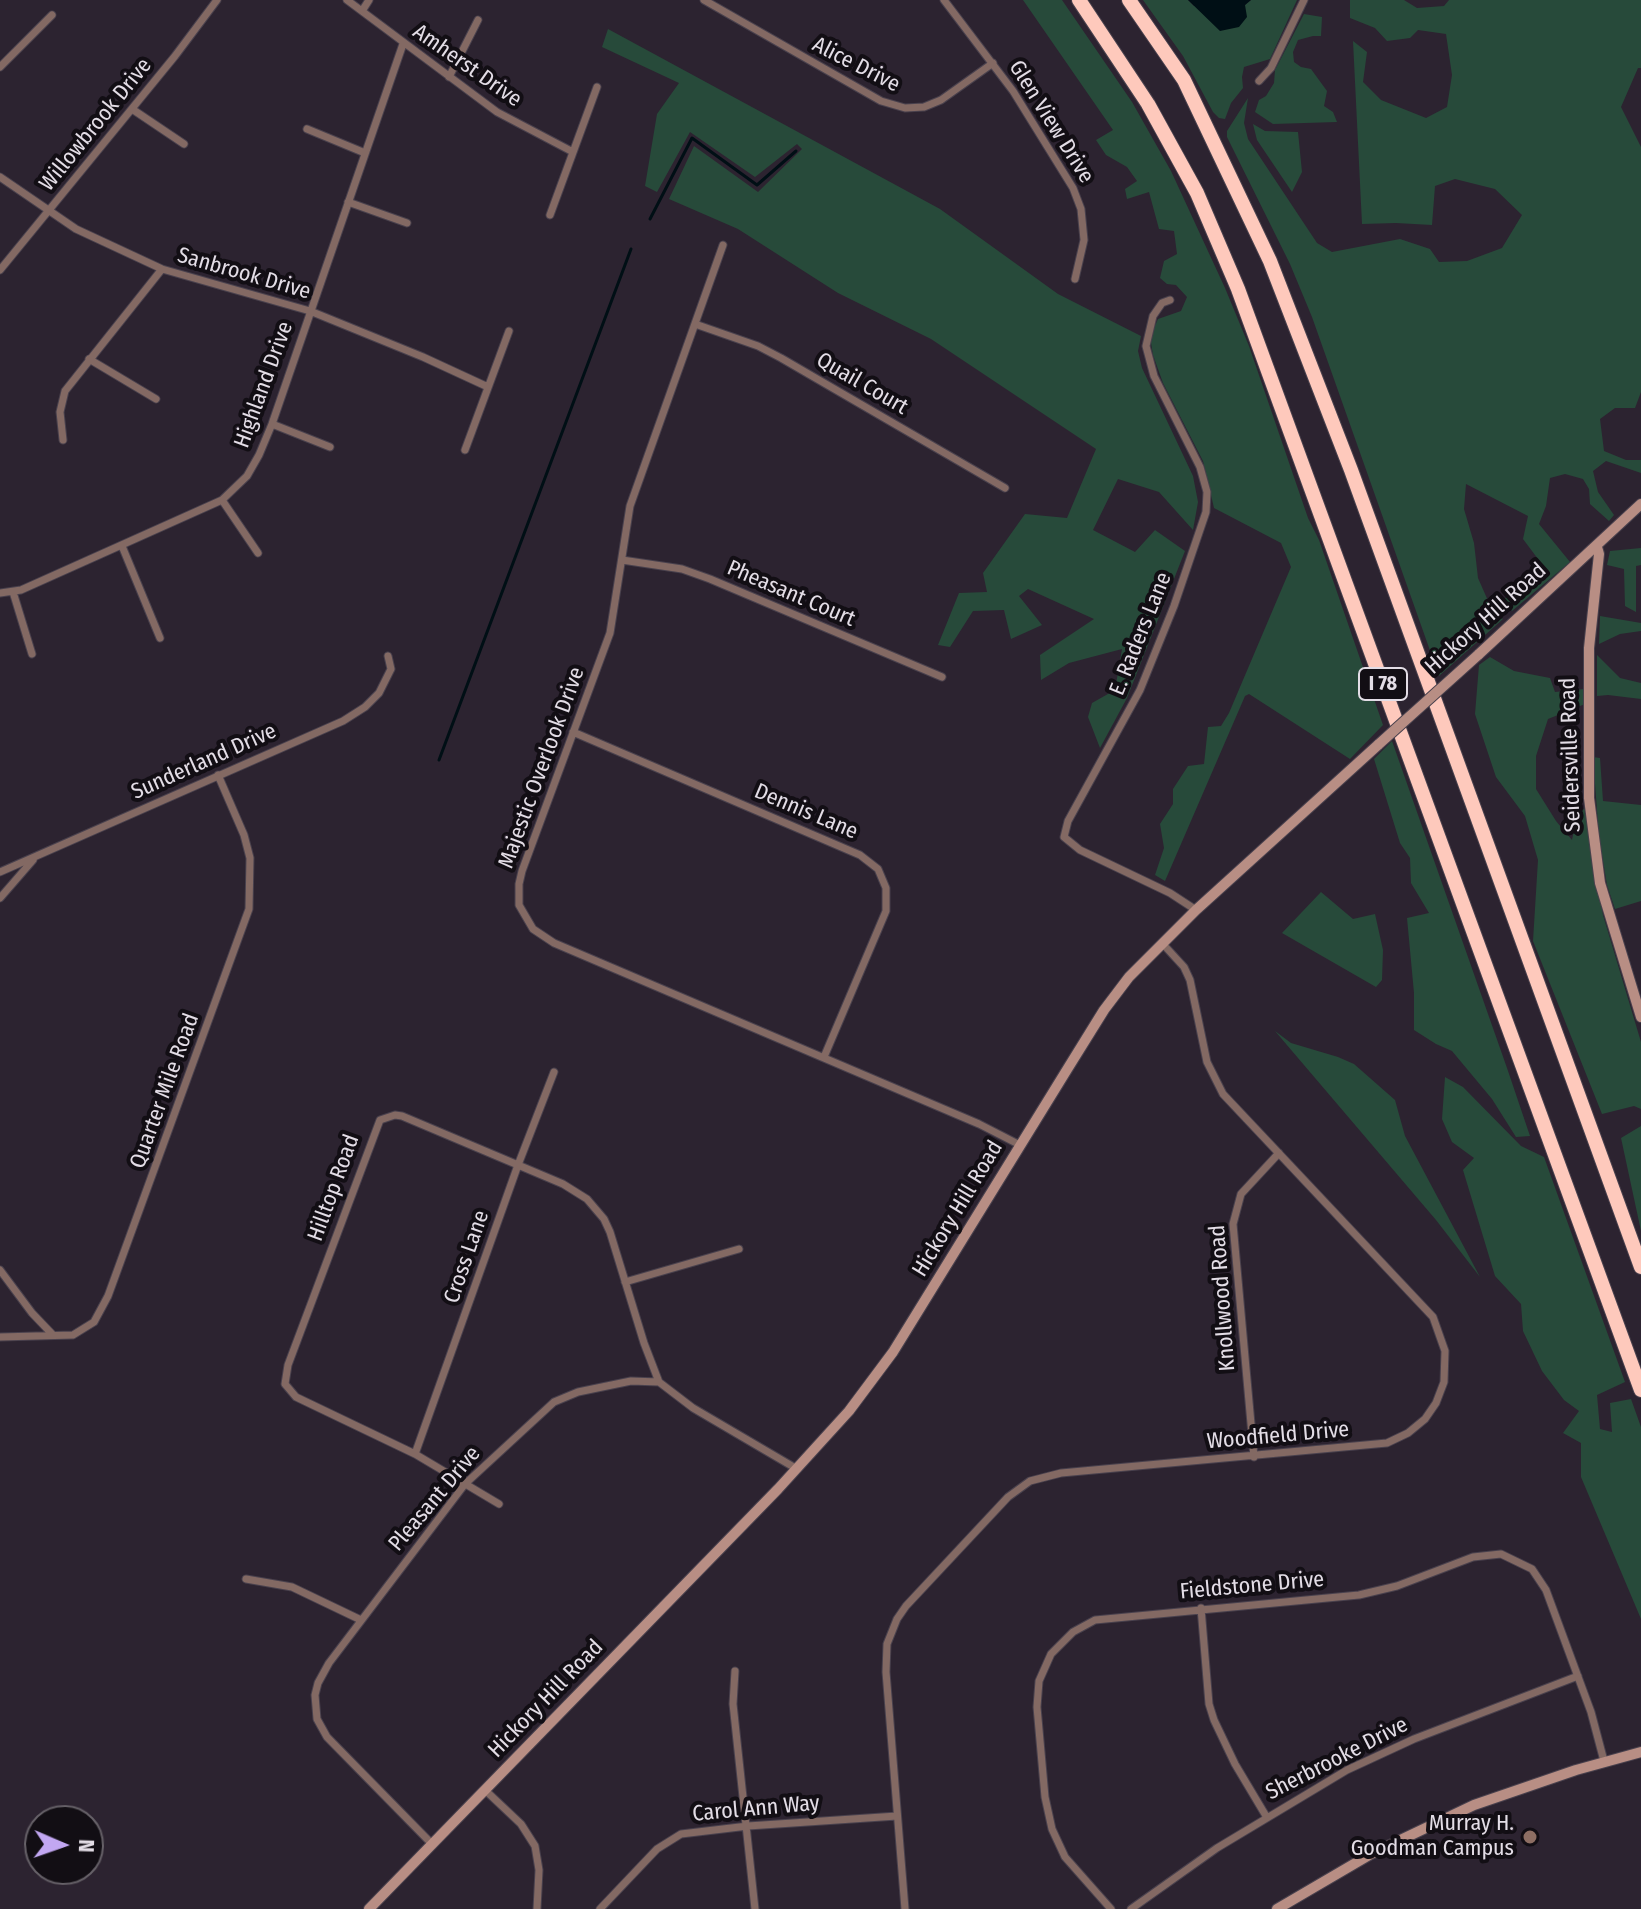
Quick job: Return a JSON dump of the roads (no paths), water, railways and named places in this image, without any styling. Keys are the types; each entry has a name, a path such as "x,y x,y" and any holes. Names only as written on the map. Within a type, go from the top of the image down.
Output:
{"highway":[{"name":"I 78","path":"1079,0 1148,104 1197,193 1238,289 1641,1390"},
{"name":"I 78","path":"1129,0 1184,80 1270,261 1351,470 1641,1267"}],"street":[{"name":"Willowbrook Drive","path":"0,270 217,0"},
{"name":"Amherst Drive","path":"347,0 403,44 518,124 573,152"},
{"path":"362,11 369,0"},
{"name":"Alice Drive","path":"704,0 881,101 905,108 924,107 941,100 993,63"},
{"name":"Glen View Drive","path":"944,0 993,63 1073,188 1081,209 1084,240 1075,279"},
{"path":"1259,81 1271,68 1304,0"},
{"path":"0,67 52,15"},
{"path":"449,77 478,20"},
{"name":"Highland Drive","path":"0,593 13,592 122,546 222,500 240,484 253,466 272,424 403,44"},
{"path":"550,215 597,87"},
{"path":"132,109 184,144"},
{"path":"307,129 365,153"},
{"name":"Sanbrook Drive","path":"0,177 76,229 162,269 310,311 488,387"},
{"path":"348,202 407,223"},
{"name":"Majestic Overlook Drive","path":"723,245 630,506 613,624 519,884 519,905 539,935 554,943 992,1129 1020,1145"},
{"path":"63,440 60,427 65,391 162,269"},
{"name":"E. Raders Lane","path":"1170,300 1162,303 1153,316 1146,346 1154,376 1200,467 1207,492 1206,512 1174,606 1140,690 1068,821 1064,837 1080,850 1170,893 1196,910"},
{"name":"Quail Court","path":"695,324 758,346 781,358 1005,488"},
{"path":"465,450 509,331"},
{"path":"89,359 156,399"},
{"path":"272,424 330,447"},
{"path":"222,500 258,553"},
{"path":"1597,547 1641,504"},
{"path":"122,546 160,638"},
{"name":"Hickory Hill Road","path":"369,1909 797,1469 849,1411 880,1372 1104,1010 1129,977 1196,910 1597,547"},
{"name":"Seidersville Road","path":"1597,547 1599,554 1589,648 1589,798 1600,883 1641,1017"},
{"name":"Pheasant Court","path":"622,560 682,569 710,579 942,677"},
{"path":"13,592 32,654"},
{"name":"Sunderland Drive","path":"0,872 353,715 372,700 386,682 391,669 388,656"},
{"name":"Dennis Lane","path":"573,732 860,855 878,869 886,888 886,911 824,1057"},
{"name":"Quarter Mile Road","path":"0,1337 73,1335 88,1327 108,1296 244,928 251,896 250,858 244,835 218,775"},
{"path":"0,898 37,855"},
{"name":"Woodfield Drive","path":"905,1909 886,1672 887,1644 906,1606 1008,1497 1030,1481 1061,1473 1376,1445 1399,1438 1417,1426 1432,1410 1441,1393 1446,1372 1444,1341 1433,1317 1223,1094 1207,1062 1190,980 1184,967 1162,943"},
{"name":"Cross Lane","path":"415,1454 554,1072"},
{"name":"Hilltop Road","path":"499,1504 415,1454 296,1397 285,1384 288,1365 380,1120 402,1116 570,1188 594,1206 610,1232 659,1382"},
{"name":"Knollwood Road","path":"1254,1457 1233,1224 1241,1194 1279,1153"},
{"path":"625,1282 739,1249"},
{"path":"0,1270 53,1335"},
{"path":"659,1382 693,1408 797,1469"},
{"name":"Pleasant Drive","path":"431,1843 327,1737 317,1719 315,1704 318,1683 361,1620 465,1484 554,1402 614,1383 659,1382"},
{"name":"Fieldstone Drive","path":"1111,1909 1065,1857 1052,1829 1045,1797 1037,1707 1039,1681 1055,1648 1082,1625 1108,1617 1378,1592 1473,1557 1501,1554 1524,1564 1540,1578 1591,1712 1604,1761"},
{"path":"246,1579 292,1587 361,1620"},
{"path":"1201,1608 1209,1704 1235,1764 1266,1816"},
{"path":"735,1671 733,1704 755,1909"},
{"name":"Sherbrooke Drive","path":"1131,1909 1190,1865 1266,1816 1380,1754 1578,1676"},
{"path":"1277,1909 1419,1830 1525,1786 1641,1752"},
{"path":"485,1790 521,1824 535,1846 539,1870 537,1909"},
{"name":"Carol Ann Way","path":"600,1909 657,1849 670,1840 695,1831 897,1816"}],"waterway":[{"path":"650,219 692,138 757,185 796,151"},
{"path":"439,760 631,249"}],"place":[{"name":"Murray H. Goodman Campus","path":"1530,1837"}]}
